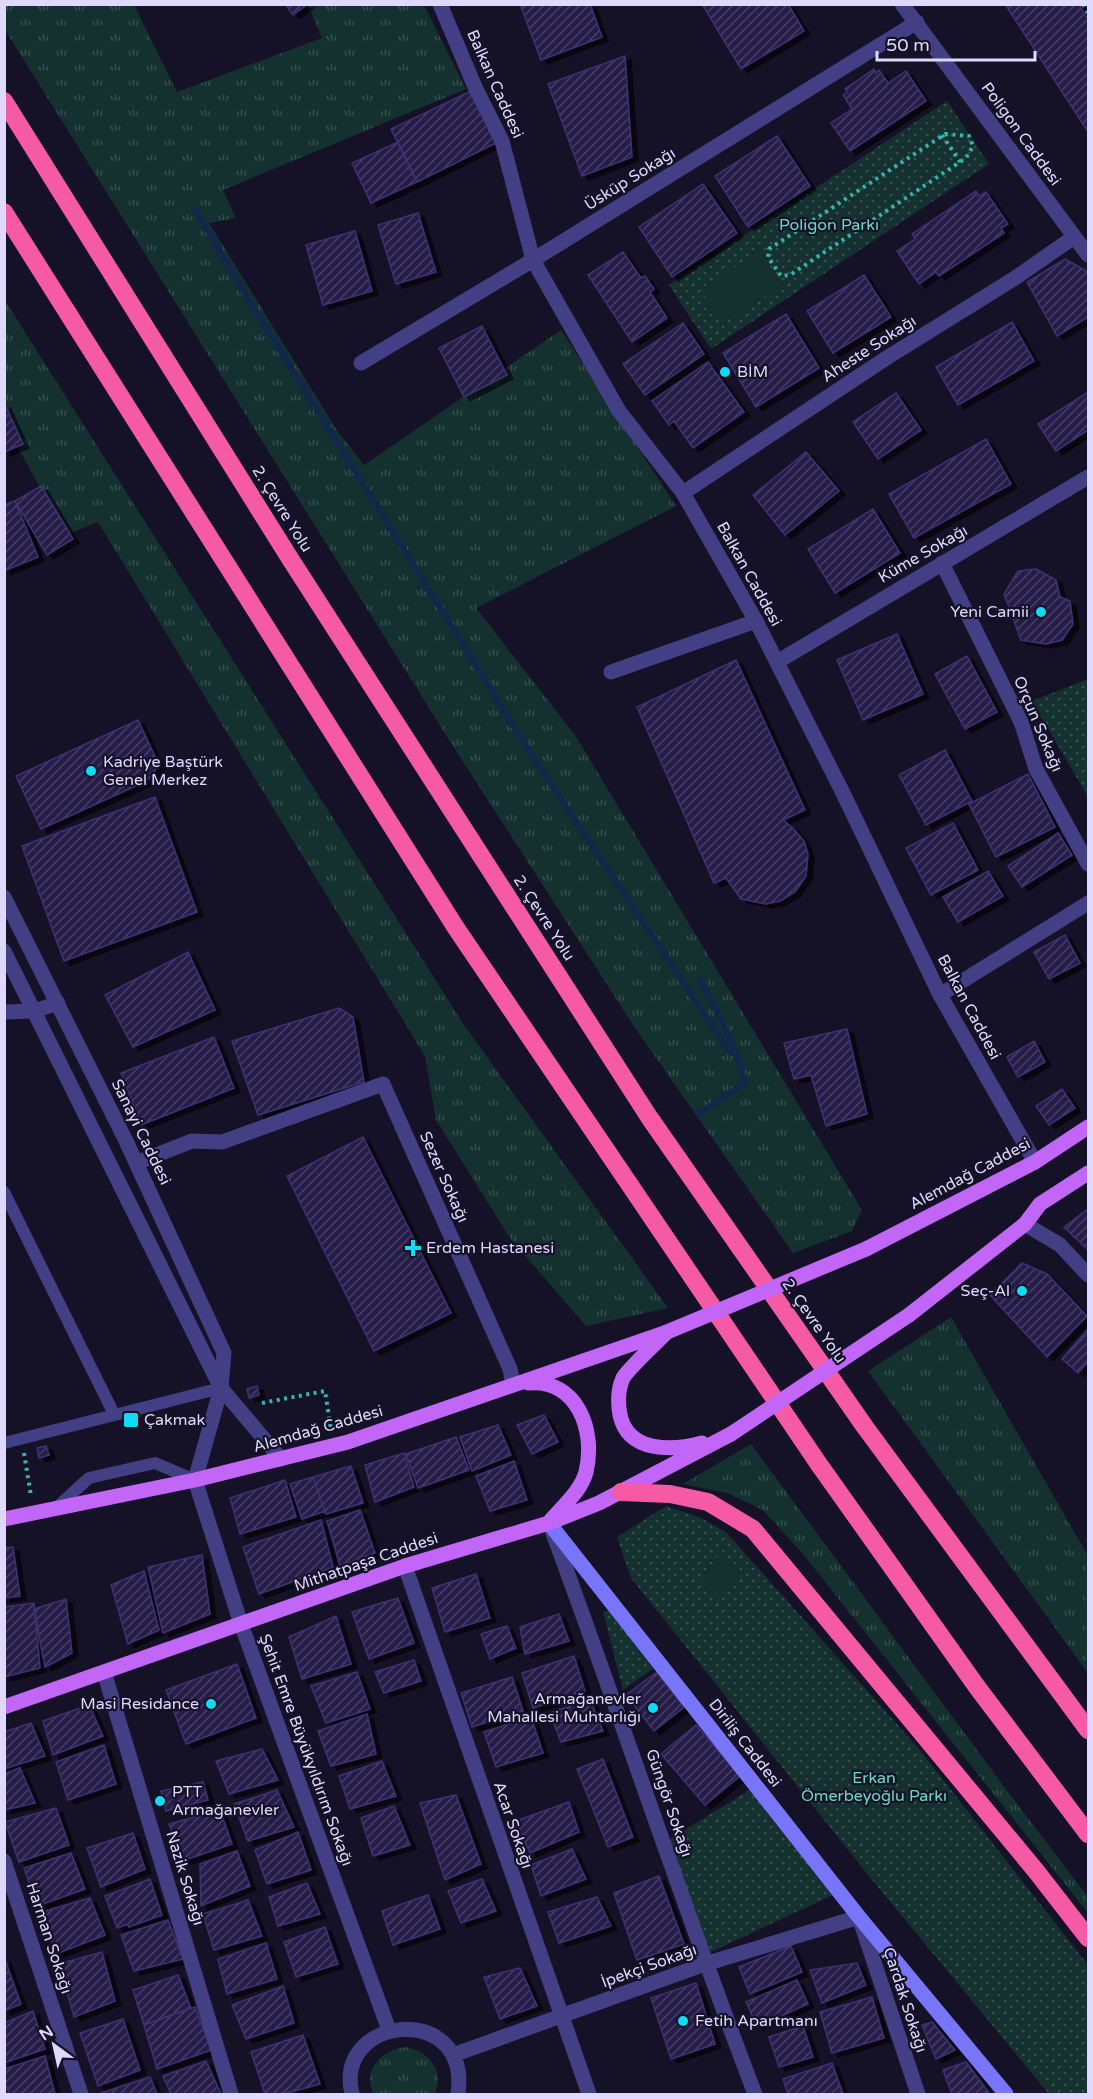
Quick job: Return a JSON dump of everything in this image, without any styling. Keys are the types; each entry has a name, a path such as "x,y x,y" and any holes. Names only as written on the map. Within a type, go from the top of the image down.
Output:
{"highway":[{"name":"2. Çevre Yolu","path":"4,101 289,557 649,1117 865,1427 1089,1730"},
{"path":"4,212 456,928 818,1463 977,1686 1089,1834"},
{"path":"621,1492 670,1494 708,1502 753,1529 1089,1938"}],"main road":[{"name":"Alemdağ Caddesi","path":"4,1519 195,1480 333,1446 667,1332 866,1249 1035,1162 1089,1127"},
{"path":"667,1332 623,1378 618,1404 622,1424 633,1439 662,1449 686,1447 730,1434 909,1315 1025,1224 1040,1204 1089,1173"},
{"path":"513,1385 541,1382 563,1391 578,1407 588,1429 586,1472 579,1488 549,1523"},
{"name":"Mithatpaşa Caddesi","path":"4,1707 405,1566 549,1523 599,1503 730,1434"},
{"name":"Diriliş Caddesi","path":"549,1523 859,1917 1006,2094"}],"street":[{"name":"Balkan Caddesi","path":"441,4 475,87 502,141 533,260 619,411 683,493 756,621 940,995 1035,1162"},
{"name":"Poligon Caddesi","path":"902,4 1089,255"},
{"name":"Üsküp Sokağı","path":"361,363 533,260 917,22"},
{"name":"Aheste Sokağı","path":"683,493 888,357 1015,278 1074,237"},
{"name":"Küme Sokağı","path":"777,662 1089,477"},
{"name":"Orçun Sokağı","path":"942,563 1021,722 1036,769 1089,864"},
{"path":"611,672 756,621"},
{"name":"Sanayi Caddesi","path":"4,897 136,1163 224,1353 221,1388 195,1480"},
{"path":"940,995 1089,903"},
{"path":"4,951 221,1388 281,1459"},
{"path":"4,1012 34,1011 58,1003"},
{"name":"Sezer Sokağı","path":"136,1163 192,1141 222,1142 383,1084 510,1369 513,1385"},
{"path":"1025,1224 1060,1245 1089,1275"},
{"name":"Şehit Emre Büyükyıldırım Sokağı","path":"195,1480 241,1624 389,2030"},
{"name":"Güngör Sokağı","path":"549,1523 606,1674 705,1964 755,2094"},
{"name":"Acar Sokağı","path":"405,1566 589,2094"},
{"name":"Nazik Sokağı","path":"104,1672 231,2094"},
{"name":"Harman Sokağı","path":"4,1861 81,2094"},
{"name":"İpekçi Sokağı","path":"453,2055 705,1964 859,1917"},
{"name":"Çardak Sokağı","path":"859,1917 918,2094"},
{"path":"352,2094 352,2070 360,2052 373,2039 389,2030 406,2028 425,2031 441,2041 453,2055 460,2080 458,2094"}],"lane":[{"path":"4,1192 114,1414"},
{"path":"6,1438 221,1388"},
{"path":"56,1509 89,1478 155,1463 195,1480"}],"path":[{"path":"1083,4 1089,13"},
{"path":"942,135 960,162"},
{"path":"942,135 969,136 973,146 966,158 790,275 781,276 768,257 768,249 942,135"},
{"path":"262,1403 325,1391 333,1446"},
{"path":"33,1452 24,1453 34,1513"}],"green space":[{"path":"5,5 134,5 177,92 322,38 308,5 424,5 466,89 223,190 236,218 209,223 338,432 364,465 561,330 676,506 476,608 575,735 862,1210 852,1231 793,1253 635,1028 449,740 5,30"},
{"name":"Poligon Parkı","path":"947,101 989,164 711,349 669,285"},
{"path":"760,251 782,286 722,324 700,289"},
{"path":"4,299 464,1025 668,1308 586,1326 510,1238 436,1120 425,1056 98,522 66,535 5,424"},
{"path":"1088,679 1088,797 1032,701"},
{"path":"951,1317 1088,1556 1088,1673 868,1371"},
{"path":"751,1444 1088,1897 1088,1913 803,1554 763,1510 727,1493 683,1484"},
{"name":"Erkan Ömerbeyoğlu Parkı","path":"666,1506 699,1517 726,1532 919,1749 1088,1965 1088,2094 1049,2094 873,1881 631,1578 617,1537"},
{"path":"721,1550 739,1576 721,1597 703,1582"},
{"path":"614,1608 654,1668 623,1690 603,1612"},
{"path":"756,1786 833,1895 702,1956 662,1844"},
{"path":"406,2047 422,2053 433,2063 438,2077 435,2094 373,2094 370,2077 376,2062 389,2052"}],"building":[{"path":"285,4 308,4 293,15"},
{"path":"520,4 590,4 602,37 541,60"},
{"path":"702,4 788,4 804,31 741,69"},
{"path":"1005,4 1079,4 1088,20 1088,132"},
{"path":"625,56 632,157 582,176 548,84"},
{"path":"874,69 876,73 879,70 888,83 906,71 926,101 850,151 831,123 852,109 843,95 847,92 845,89"},
{"path":"471,91 496,143 417,182 391,129"},
{"path":"777,136 810,186 748,227 715,176"},
{"path":"398,142 417,182 371,203 352,163"},
{"path":"703,184 737,233 672,277 639,227"},
{"path":"976,191 979,196 986,192 1008,224 1001,228 1004,233 939,276 936,272 919,284 897,251 915,239 912,234"},
{"path":"418,213 436,272 396,284 378,225"},
{"path":"355,231 372,291 323,305 306,245"},
{"path":"623,252 641,278 645,276 654,289 650,292 667,318 632,342 588,275"},
{"path":"1065,259 1088,272 1088,317 1057,336 1027,282"},
{"path":"864,275 891,317 833,353 807,311"},
{"path":"786,314 819,368 756,407 723,353"},
{"path":"1012,322 1034,361 958,405 936,367"},
{"path":"683,323 704,354 645,395 623,364"},
{"path":"482,326 507,375 464,397 439,348"},
{"path":"708,362 744,412 693,448 674,421 669,425 652,401"},
{"path":"1088,392 1088,430 1056,451 1038,424"},
{"path":"896,393 921,430 878,459 853,422"},
{"path":"4,403 23,444 4,452"},
{"path":"986,439 1011,484 914,538 889,494"},
{"path":"806,452 839,491 785,535 753,495"},
{"path":"41,486 73,539 47,555 15,501"},
{"path":"15,501 38,557 4,571 4,505"},
{"path":"873,509 900,553 835,593 808,549"},
{"name":"Yeni Camii","path":"1036,569 1056,580 1060,597 1070,601 1073,624 1062,640 1046,644 1021,640 1004,594 1018,571"},
{"path":"897,634 923,694 863,720 837,660"},
{"path":"967,656 997,712 965,729 935,674"},
{"path":"736,660 805,810 783,820 804,841 808,854 806,876 795,892 780,901 766,904 741,899 726,878 714,883 637,707"},
{"name":"Kadriye Baştürk Genel Merkez","path":"138,720 159,765 147,781 41,829 16,776"},
{"path":"945,750 972,801 926,825 899,775"},
{"path":"1028,774 1055,827 996,857 969,804"},
{"path":"155,797 197,912 64,961 22,846"},
{"path":"953,823 978,870 931,895 906,848"},
{"path":"1058,833 1072,855 1022,887 1008,866"},
{"path":"988,871 1003,896 958,922 943,897"},
{"path":"1065,935 1080,963 1049,979 1034,952"},
{"path":"188,952 215,1010 133,1047 105,995"},
{"path":"339,1008 353,1017 364,1082 258,1115 232,1041"},
{"path":"847,1029 867,1114 826,1126 811,1075 794,1079 784,1043"},
{"path":"214,1037 234,1088 141,1125 121,1073"},
{"path":"1034,1041 1045,1062 1018,1077 1007,1057"},
{"path":"1062,1089 1075,1108 1049,1125 1036,1106"},
{"name":"Erdem Hastanesi","path":"363,1137 451,1313 374,1351 287,1176"},
{"path":"1088,1209 1088,1250 1064,1227"},
{"path":"1022,1263 1047,1274 1087,1316 1047,1357 990,1295"},
{"path":"1088,1329 1088,1362 1078,1373 1062,1359"},
{"path":"257,1386 259,1395 249,1398 247,1389"},
{"path":"544,1415 558,1442 532,1454 517,1425"},
{"path":"498,1425 511,1455 472,1471 460,1437"},
{"path":"456,1437 469,1470 418,1488 406,1454"},
{"path":"46,1446 49,1455 39,1458 37,1448"},
{"path":"404,1453 414,1487 375,1502 365,1465"},
{"path":"514,1461 527,1500 490,1511 476,1476"},
{"path":"351,1466 363,1503 326,1514 313,1477"},
{"path":"313,1477 325,1511 302,1519 290,1484"},
{"path":"285,1480 296,1517 240,1534 230,1498"},
{"path":"360,1510 375,1553 340,1566 327,1521"},
{"path":"321,1520 333,1567 259,1594 243,1547"},
{"path":"13,1547 20,1596 4,1598 4,1548"},
{"path":"202,1555 210,1614 163,1633 148,1567"},
{"path":"144,1571 159,1630 128,1644 111,1585"},
{"path":"476,1574 490,1618 445,1632 432,1588"},
{"path":"398,1598 414,1643 369,1659 352,1612"},
{"path":"66,1599 72,1653 45,1667 34,1609"},
{"path":"34,1603 40,1668 4,1677 4,1607"},
{"path":"559,1614 569,1641 525,1654 520,1627"},
{"path":"336,1616 351,1664 302,1679 289,1637"},
{"path":"507,1626 516,1648 490,1659 481,1634"},
{"path":"574,1656 585,1691 533,1708 522,1673"},
{"path":"414,1660 421,1681 384,1693 375,1672"},
{"name":"Masi Residance","path":"237,1664 256,1718 186,1744 166,1690"},
{"path":"357,1672 370,1709 326,1723 311,1686"},
{"path":"657,1672 684,1707 654,1731 626,1695"},
{"path":"512,1677 523,1711 472,1727 461,1693"},
{"path":"590,1699 603,1731 561,1742 550,1713"},
{"path":"89,1705 103,1736 53,1755 43,1721"},
{"path":"367,1714 376,1754 331,1766 318,1731"},
{"path":"531,1717 543,1753 496,1767 484,1732"},
{"path":"31,1723 45,1756 4,1769 4,1732"},
{"path":"696,1725 740,1776 705,1805 661,1754"},
{"path":"104,1745 116,1784 68,1800 56,1762"},
{"path":"262,1749 278,1780 229,1794 216,1761"},
{"path":"603,1759 633,1837 608,1847 577,1769"},
{"path":"382,1761 396,1796 350,1809 339,1776"},
{"path":"20,1768 35,1803 4,1810 4,1774"},
{"path":"203,1782 208,1800 166,1811 161,1791"},
{"path":"277,1790 294,1827 248,1841 234,1804"},
{"path":"456,1795 481,1864 445,1880 420,1803"},
{"path":"569,1802 579,1832 530,1853 516,1821"},
{"path":"394,1806 410,1845 373,1856 361,1818"},
{"path":"56,1808 69,1845 19,1862 5,1822"},
{"path":"220,1810 232,1844 182,1861 169,1824"},
{"path":"298,1832 311,1870 267,1884 255,1850"},
{"path":"133,1833 145,1869 101,1887 87,1848"},
{"path":"572,1849 586,1879 541,1896 531,1865"},
{"path":"237,1851 250,1886 201,1906 200,1864"},
{"path":"71,1853 85,1889 37,1906 24,1868"},
{"path":"659,1876 684,1944 637,1960 614,1893"},
{"path":"150,1879 162,1915 129,1927 128,1924 117,1928 105,1896"},
{"path":"482,1879 496,1911 461,1923 448,1891"},
{"path":"307,1883 320,1914 278,1926 269,1897"},
{"path":"428,1895 440,1929 393,1945 382,1911"},
{"path":"597,1897 611,1926 559,1943 548,1912"},
{"path":"90,1898 105,1935 56,1954 42,1912"},
{"path":"248,1900 262,1936 214,1950 203,1914"},
{"path":"168,1920 183,1959 134,1971 121,1935"},
{"path":"325,1927 338,1964 296,1977 284,1942"},
{"path":"266,1943 277,1979 227,1994 218,1959"},
{"path":"791,1946 802,1972 750,1994 739,1967"},
{"path":"102,1952 115,2001 74,2017 59,1964"},
{"path":"4,1957 21,2004 4,2011"},
{"path":"857,1963 866,1985 822,2003 810,1970"},
{"path":"520,1968 537,2006 500,2019 484,1977"},
{"path":"178,1975 191,2008 144,2025 133,1990"},
{"path":"797,1980 808,2004 757,2027 746,2002"},
{"name":"Fetih Apartmanı","path":"696,1983 715,2044 671,2059 651,1998"},
{"path":"283,1986 294,2023 246,2039 232,2005"},
{"path":"872,1997 884,2038 832,2053 820,2012"},
{"path":"195,2007 211,2050 157,2069 144,2025"},
{"path":"33,2011 45,2049 4,2063 4,2023"},
{"path":"123,2019 140,2070 98,2086 80,2033"},
{"path":"932,2022 955,2050 936,2059 922,2025"},
{"path":"803,2026 813,2057 779,2067 769,2037"},
{"path":"303,2035 320,2084 284,2094 265,2094 251,2052"},
{"path":"45,2056 55,2094 9,2094 4,2080 4,2069"},
{"path":"206,2061 221,2094 171,2094 163,2076"},
{"path":"966,2062 990,2094 952,2094 943,2070"},
{"path":"832,2063 843,2094 788,2094 783,2079"},
{"path":"150,2077 157,2094 101,2093"}],"waterway":[{"path":"195,209 247,297 534,759 726,1047 738,1057"},
{"path":"699,1114 745,1083 726,1030 701,980"}],"place":[{"name":"BİM","path":"725,372"},
{"name":"Yeni Camii","path":"1041,612"},
{"name":"Kadriye Baştürk Genel Merkez","path":"91,771"},
{"name":"Erdem Hastanesi","path":"413,1248"},
{"name":"Seç-Al","path":"1022,1291"},
{"name":"Çakmak","path":"131,1420"},
{"name":"Masi Residance","path":"211,1704"},
{"name":"Armağanevler Mahallesi Muhtarlığı","path":"653,1708"},
{"name":"PTT Armağanevler","path":"160,1801"},
{"name":"Fetih Apartmanı","path":"683,2021"}]}
